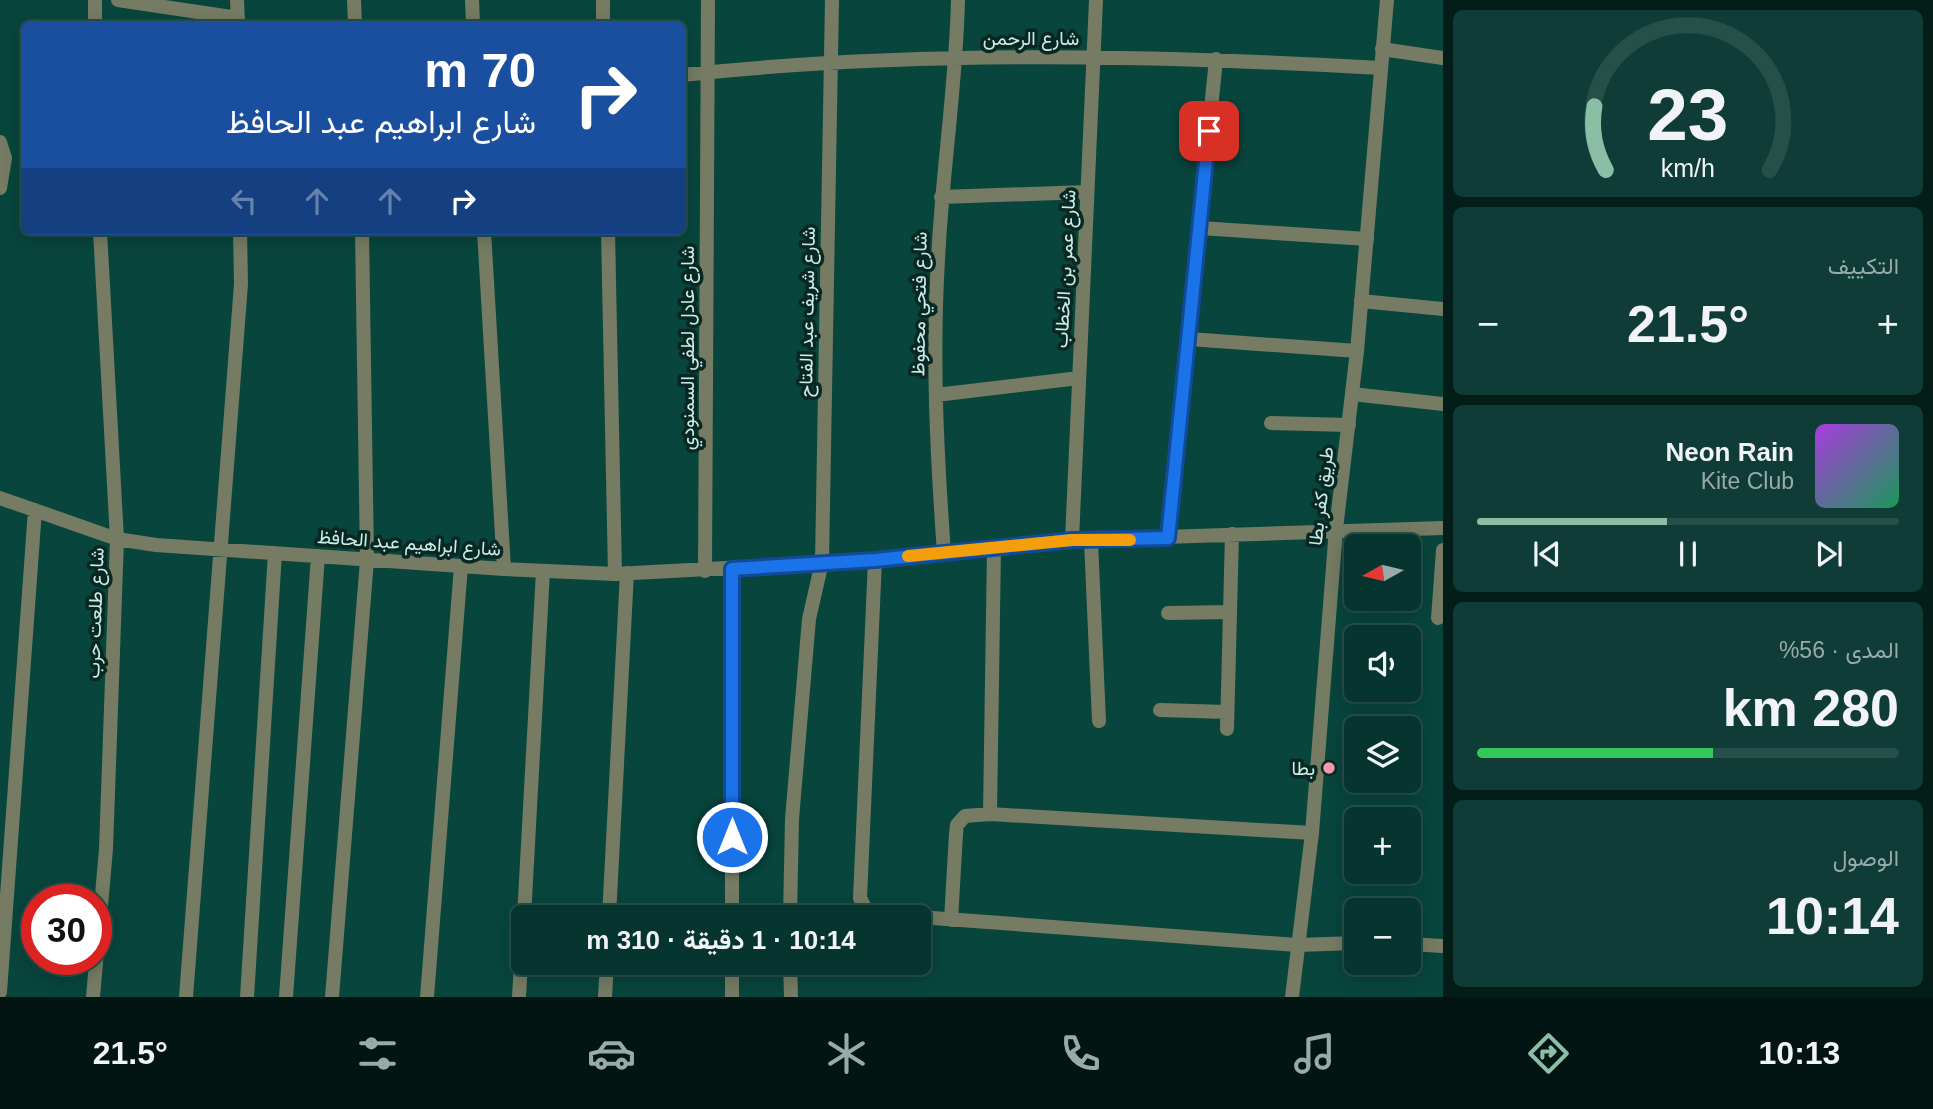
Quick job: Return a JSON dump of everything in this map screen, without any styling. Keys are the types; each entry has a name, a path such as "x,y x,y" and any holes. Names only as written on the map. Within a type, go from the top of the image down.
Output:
{"street":[{"path":"95,0 95,21"},
{"path":"118,0 238,21 237,0"},
{"path":"354,0 355,21"},
{"path":"471,0 473,21"},
{"path":"603,0 603,21"},
{"name":"شارع عادل لطفي السمنودي","path":"705,571 709,0"},
{"name":"شارع شريف عبد الفتاح","path":"790,905 792,819 809,619 822,562 832,0"},
{"name":"شارع فتحي محفوظ","path":"944,553 936,395 942,197 956,58 958,0"},
{"name":"شارع عمر بن الخطاب","path":"1072,540 1097,0"},
{"name":"طريق كفر بطا","path":"1292,997 1312,833 1335,529 1357,351 1387,0"},
{"path":"1382,50 1443,58"},
{"name":"شارع الرحمن","path":"686,75 956,58 1216,59 1381,68"},
{"path":"1168,538 1216,59"},
{"path":"0,142 5,158 0,188"},
{"path":"942,197 1087,192"},
{"path":"1199,228 1367,239"},
{"name":"شارع طلعت حرب","path":"93,997 106,849 117,539 100,235"},
{"path":"186,997 241,284 240,235"},
{"path":"332,997 367,560 362,235"},
{"path":"484,235 504,569"},
{"path":"608,235 621,573 609,905"},
{"path":"1361,301 1443,309"},
{"path":"1189,339 1357,351"},
{"path":"936,395 1079,378"},
{"path":"1352,394 1443,404"},
{"path":"1271,423 1349,425"},
{"name":"شارع ابراهيم عبد الحافظ","path":"0,498 117,539 367,560 621,573 705,571 875,560 1072,540 1335,529 1443,528"},
{"path":"0,992 35,510"},
{"path":"1227,729 1232,534"},
{"path":"1091,541 1100,721"},
{"path":"990,814 994,548"},
{"path":"1438,618 1443,550"},
{"path":"247,997 275,553"},
{"path":"286,997 318,556"},
{"path":"864,905 860,898 875,560"},
{"path":"426,997 461,566"},
{"path":"732,569 732,905"},
{"path":"525,905 543,571"},
{"path":"1168,613 1230,612"},
{"path":"1160,710 1227,712"},
{"path":"951,920 957,825 965,816 990,814 1312,833"},
{"path":"931,918 1297,946 1344,944"},
{"path":"1421,945 1443,946"},
{"path":"519,997 520,975"},
{"path":"605,997 606,975"},
{"path":"732,975 732,997"},
{"path":"790,975 791,997"}],"slow traffic":[{"path":"908,556 1072,540 1130,540"}],"place":[{"name":"بطا","path":"1329,768"}],"route":[{"path":"732,837 732,569 875,560 1072,540 1168,538 1209,131"}]}
